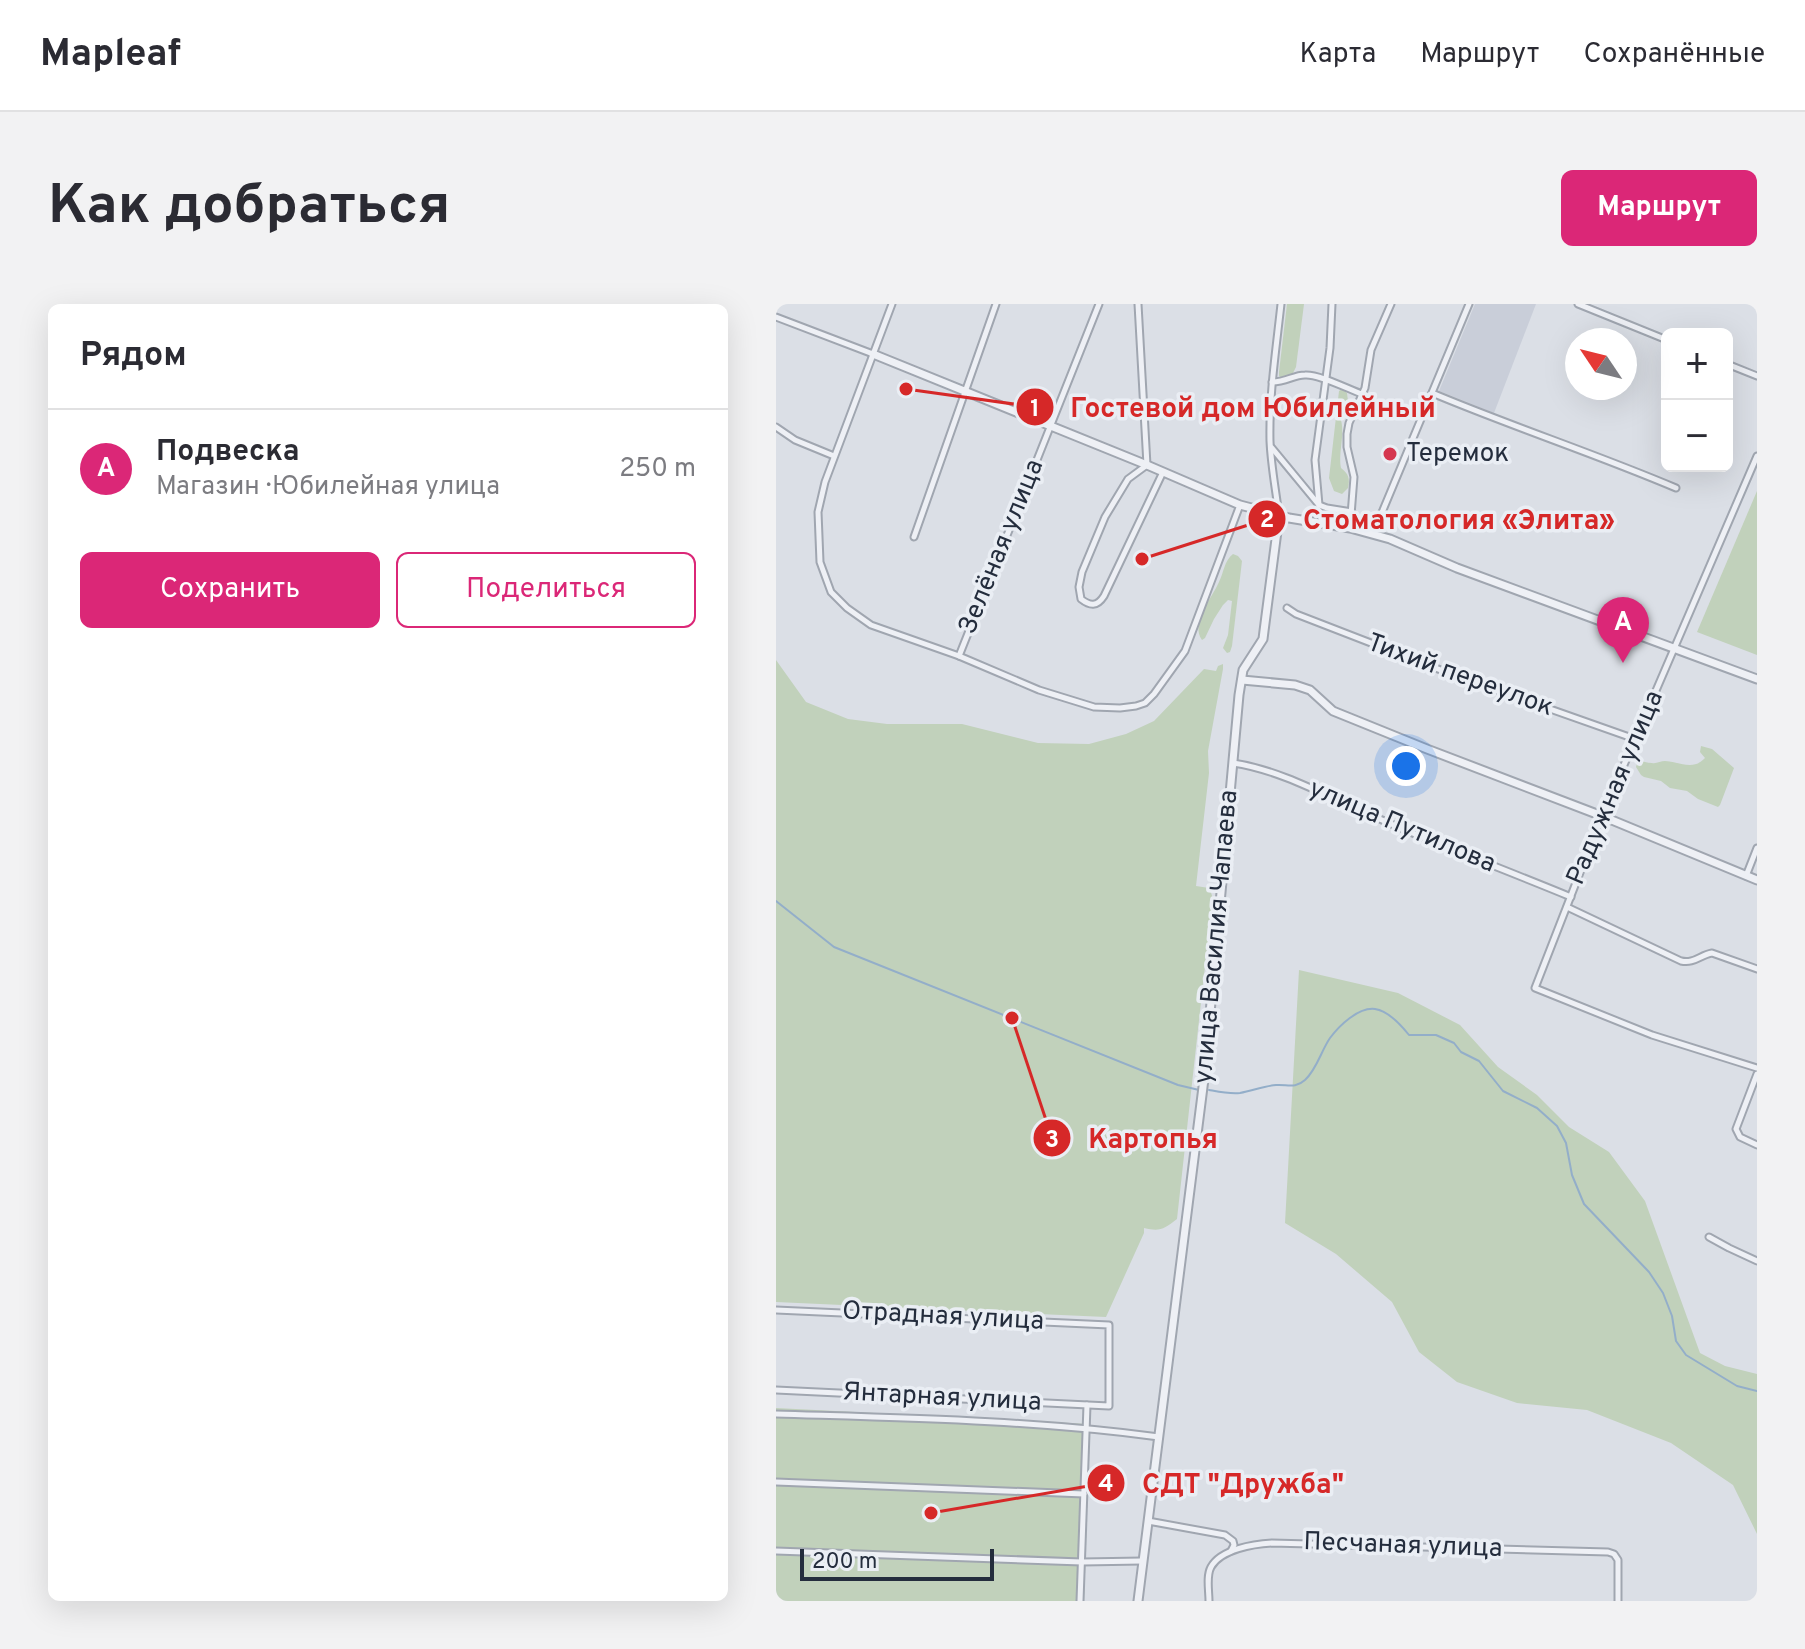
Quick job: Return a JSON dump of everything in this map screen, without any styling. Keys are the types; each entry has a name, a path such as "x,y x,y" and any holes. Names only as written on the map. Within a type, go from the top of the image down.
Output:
{"street":[{"path":"892,304 830,466 821,495 817,528 820,562 831,592 871,625 959,656 1039,690 1094,707 1120,708 1145,703 1185,651 1240,505"},
{"path":"914,537 996,304"},
{"name":"Зелёная улица","path":"959,656 1099,304"},
{"path":"1138,304 1147,465"},
{"path":"1279,516 1270,445 1272,382 1281,304"},
{"path":"1319,505 1315,460 1330,348 1332,304"},
{"path":"1350,528 1354,477 1347,447 1349,423 1363,394 1371,350 1391,304"},
{"path":"1367,533 1379,518 1469,304"},
{"path":"1578,304 1661,338"},
{"path":"776,317 966,391 1240,505 1390,539 1457,568 1757,679"},
{"path":"1733,366 1757,376"},
{"path":"1272,382 1303,375 1363,394"},
{"path":"1432,393 1676,488"},
{"path":"776,427 795,440 834,456"},
{"path":"1270,445 1319,505 1352,512"},
{"name":"Радужная улица","path":"1757,456 1602,816 1535,988 1652,1035 1757,1071"},
{"path":"1147,465 1128,479 1105,517 1085,564 1079,587 1081,599 1088,605 1095,605 1104,596 1163,472"},
{"name":"улица Василия Чапаева","path":"1138,1601 1204,1079 1243,670 1263,639 1279,516"},
{"name":"Тихий переулок","path":"1287,608 1451,674 1635,739"},
{"path":"1242,680 1295,685 1310,690 1333,711 1757,880"},
{"name":"улица Путилова","path":"1233,763 1290,780 1571,897"},
{"path":"1746,876 1757,848"},
{"path":"1567,907 1681,961 1694,961 1712,953 1757,969"},
{"path":"1757,1071 1736,1125 1738,1134 1744,1140 1757,1145"},
{"path":"1709,1237 1757,1261"},
{"name":"Отрадная улица","path":"776,1310 1109,1325 1109,1406"},
{"name":"Янтарная улица","path":"776,1390 1109,1406"},
{"path":"1080,1601 1087,1405"},
{"name":"Янтарная улица","path":"776,1414 906,1417 1087,1427 1159,1437"},
{"path":"776,1482 1084,1494"},
{"path":"1148,1521 1225,1535 1233,1541 1229,1553 1210,1568 1209,1601"},
{"name":"Песчаная улица","path":"1229,1553 1272,1543 1608,1552 1618,1560 1618,1601"},
{"path":"776,1551 1082,1562 1142,1561"}],"shaded area":[{"path":"1475,304 1536,304 1494,413 1439,391"}],"green space":[{"path":"1287,304 1304,304 1296,367 1292,375 1282,379 1279,372"},
{"path":"1342,389 1347,393 1349,409 1340,417 1340,455 1341,468 1349,482 1342,494 1334,491 1329,478 1339,391"},
{"path":"1757,491 1757,655 1697,632"},
{"path":"1233,554 1242,561 1232,646 1227,653 1223,648 1228,635 1232,601 1228,600 1223,605 1202,640 1199,626 1203,611"},
{"path":"776,660 806,702 848,719 887,724 962,724 1038,743 1089,744 1126,734 1154,721 1204,669 1216,671 1223,664 1208,751 1209,773 1196,886 1209,888 1214,914 1208,939 1177,1219 1162,1229 1144,1228 1106,1317 776,1302"},
{"path":"1701,746 1712,749 1734,768 1718,807 1687,791 1670,788 1661,781 1644,777 1636,767 1638,760 1696,764 1705,758 1700,752"},
{"path":"1299,970 1398,993 1460,1025 1498,1067 1537,1095 1569,1127 1609,1152 1645,1201 1700,1353 1725,1366 1757,1374 1757,1534 1733,1485 1671,1443 1587,1410 1517,1403 1457,1382 1419,1352 1392,1302 1336,1254 1285,1223"},
{"path":"776,1408 1090,1424 1084,1601 776,1601"}],"waterway":[{"path":"776,901 834,947 1178,1085 1199,1090"},
{"path":"1209,1090 1240,1093 1301,1083 1313,1071 1338,1028 1356,1014 1369,1009 1390,1015 1409,1035 1436,1035 1454,1043 1461,1052 1479,1061 1503,1091 1537,1108 1557,1126 1566,1143 1572,1175 1584,1204 1649,1272 1663,1293 1672,1316 1676,1341 1686,1355 1737,1386 1757,1391"}],"place":[{"name":"Гостевой дом Юбилейный","path":"906,389"},
{"name":"Теремок","path":"1390,454"},
{"name":"Стоматология «Элита»","path":"1142,559"},
{"name":"Подвеска","path":"1623,663"},
{"name":"Картопья","path":"1012,1018"},
{"name":"СДТ \"Дружба\"","path":"931,1513"}]}
